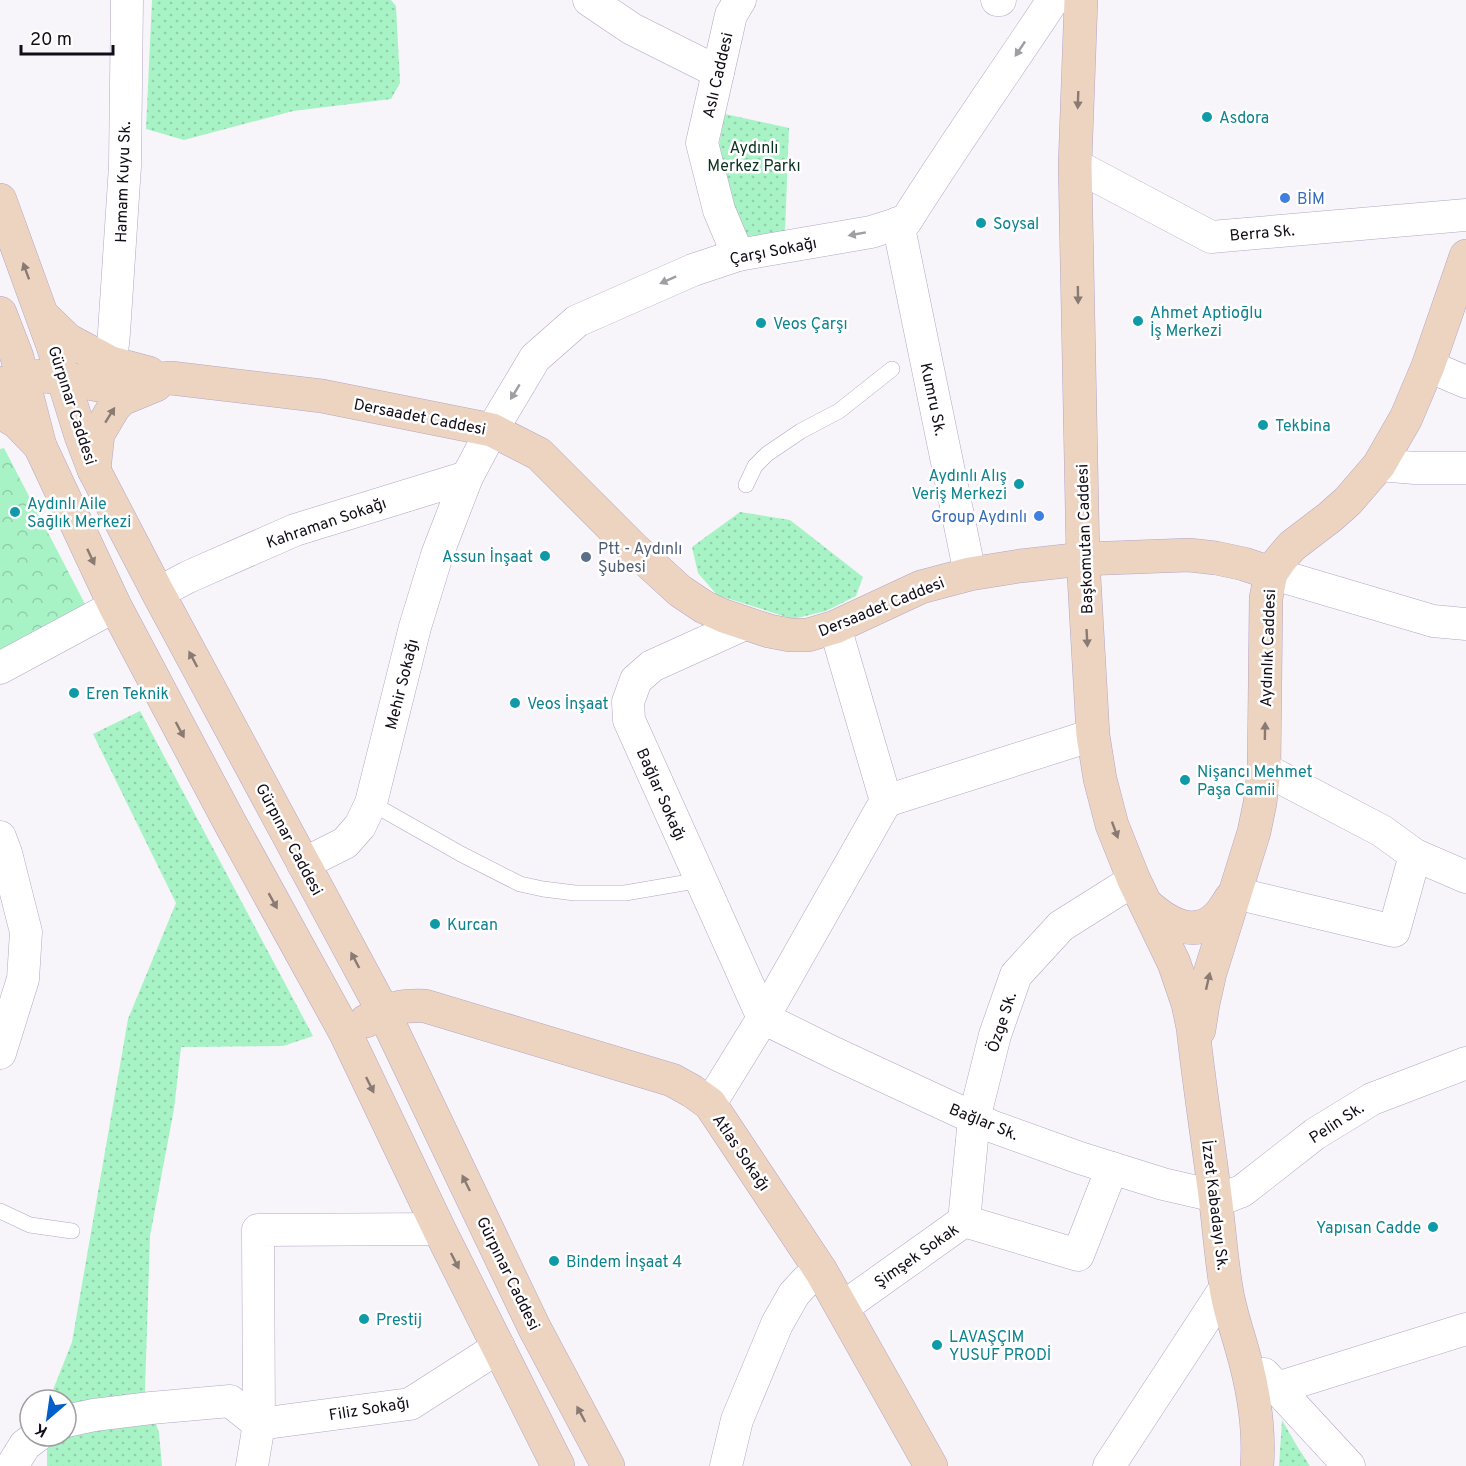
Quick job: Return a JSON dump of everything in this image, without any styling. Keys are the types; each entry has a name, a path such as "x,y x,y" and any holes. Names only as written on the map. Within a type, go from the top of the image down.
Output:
{"street":[{"name":"Hamam Kuyu Sk.","path":"111,363 125,166 127,0"},
{"path":"589,0 632,29 718,72"},
{"name":"Aslı Caddesi","path":"738,255 719,210 702,143 730,15 740,0"},
{"name":"Çarşı Sokağı","path":"467,477 535,358 577,321 693,270 738,255 871,232 906,221 947,156 1053,0"},
{"name":"Başkomutan Caddesi","path":"1081,0 1075,165 1083,559 1093,735 1100,779 1112,825 1174,963 1193,1028 1197,1060"},
{"name":"Berra Sk.","path":"1075,165 1211,237 1466,215"},
{"name":"Gürpınar Caddesi","path":"0,200 42,315 94,470 383,1011 534,1327 608,1466"},
{"name":"Kumru Sk.","path":"898,223 970,574"},
{"name":"Aydınlık Caddesi","path":"1197,1060 1209,973 1254,832 1264,769 1266,598 1271,573 1292,546 1348,501 1379,465 1406,418 1428,366 1466,256"},
{"path":"0,313 17,357 10,392 17,422 40,446 115,606 230,823 345,1032 439,1229 558,1466"},
{"path":"42,315 68,340 111,363 171,378"},
{"path":"1428,366 1466,382"},
{"name":"Dersaadet Caddesi","path":"10,392 43,376 98,385 171,378 322,396 492,430 539,454 633,548 680,591 704,607 745,624 790,635 808,635 835,627 921,587 970,574 1020,566 1083,559 1189,555 1244,564 1271,573"},
{"path":"94,470 98,434 114,407 122,399 171,378"},
{"path":"10,392 54,414 81,436"},
{"path":"1379,465 1466,468"},
{"name":"Kahraman Sokağı","path":"158,593 188,577 295,530 467,477"},
{"name":"Mehir Sokağı","path":"303,864 345,843 360,826 371,803 437,555 467,477"},
{"path":"1271,573 1434,621 1466,624"},
{"path":"0,668 115,606"},
{"name":"Bağlar Sokağı","path":"745,624 652,666 636,680 628,702 628,720 763,1018"},
{"path":"835,627 886,801"},
{"path":"710,1104 763,1018 886,801 1093,735"},
{"path":"1264,769 1382,831 1415,855 1466,877"},
{"path":"0,837 26,932 23,979 0,1053"},
{"path":"1141,892 1157,914 1184,928 1202,927 1217,918 1235,893 1394,931 1415,855"},
{"name":"Özge Sk.","path":"964,1221 974,1119 995,1035 1017,975 1061,926 1141,892"},
{"name":"Atlas Sokağı","path":"345,1032 383,1011 406,1005 425,1006 672,1080 710,1104 821,1271 931,1466"},
{"name":"Bağlar Sk.","path":"763,1018 974,1119 1112,1168 1163,1184 1215,1196"},
{"name":"İzzet Kabadayı Sk.","path":"1197,1060 1226,1287 1252,1390 1257,1421 1257,1466"},
{"name":"Pelin Sk.","path":"1215,1196 1229,1196 1242,1191 1315,1134 1372,1099 1466,1063"},
{"name":"Şimşek Sokak","path":"842,1308 964,1221 1078,1255 1112,1168"},
{"path":"252,1466 259,1424 258,1230 439,1229"},
{"path":"726,1466 737,1420 777,1324 794,1294 806,1281 821,1271"},
{"path":"1109,1466 1226,1287"},
{"path":"1277,1388 1466,1329"},
{"name":"Filiz Sokağı","path":"259,1424 410,1404 500,1347"},
{"path":"1242,1350 1349,1466"},
{"path":"78,1418 141,1409 230,1401 259,1424"},
{"path":"12,1466 23,1448"}],"lane":[{"path":"746,485 755,466 767,454 801,431 839,411 892,369"},
{"path":"371,803 461,854 520,884 575,893 626,892 701,880"},
{"path":"0,1211 30,1225 72,1231"}],"green space":[{"path":"152,0 391,0 396,6 400,83 391,99 293,111 184,140 146,129"},
{"name":"Aydınlı Merkez Parkı","path":"725,114 789,128 785,233 744,240 716,160"},
{"path":"4,448 85,604 0,651 0,449"},
{"path":"740,512 790,520 863,577 856,596 826,611 793,619 717,595 698,573 692,547"},
{"path":"140,711 313,1036 283,1046 181,1047 174,1109 150,1236 145,1390 159,1433 162,1466 47,1466 47,1448 78,1448 78,1388 54,1388 72,1342 128,1019 176,903 93,734"},
{"path":"1282,1420 1297,1446 1310,1466 1279,1466"}],"place":[{"name":"Asdora","path":"1207,117"},
{"name":"BİM","path":"1285,198"},
{"name":"Soysal","path":"981,223"},
{"name":"Ahmet Aptioğlu İş Merkezi","path":"1138,321"},
{"name":"Veos Çarşı","path":"761,323"},
{"name":"Tekbina","path":"1263,425"},
{"name":"Aydınlı Alış Veriş Merkezi","path":"1019,484"},
{"name":"Aydınlı Aile Sağlık Merkezi","path":"15,512"},
{"name":"Group Aydınlı","path":"1039,516"},
{"name":"Assun İnşaat","path":"545,556"},
{"name":"Ptt - Aydınlı Şubesi","path":"586,557"},
{"name":"Eren Teknik","path":"74,693"},
{"name":"Veos İnşaat","path":"515,703"},
{"name":"Nişancı Mehmet Paşa Camii","path":"1185,780"},
{"name":"Kurcan","path":"435,924"},
{"name":"Yapısan Cadde","path":"1433,1227"},
{"name":"Bindem İnşaat 4","path":"554,1261"},
{"name":"Prestij","path":"364,1319"},
{"name":"LAVAŞÇIM YUSUF PRODİ","path":"937,1345"}]}
